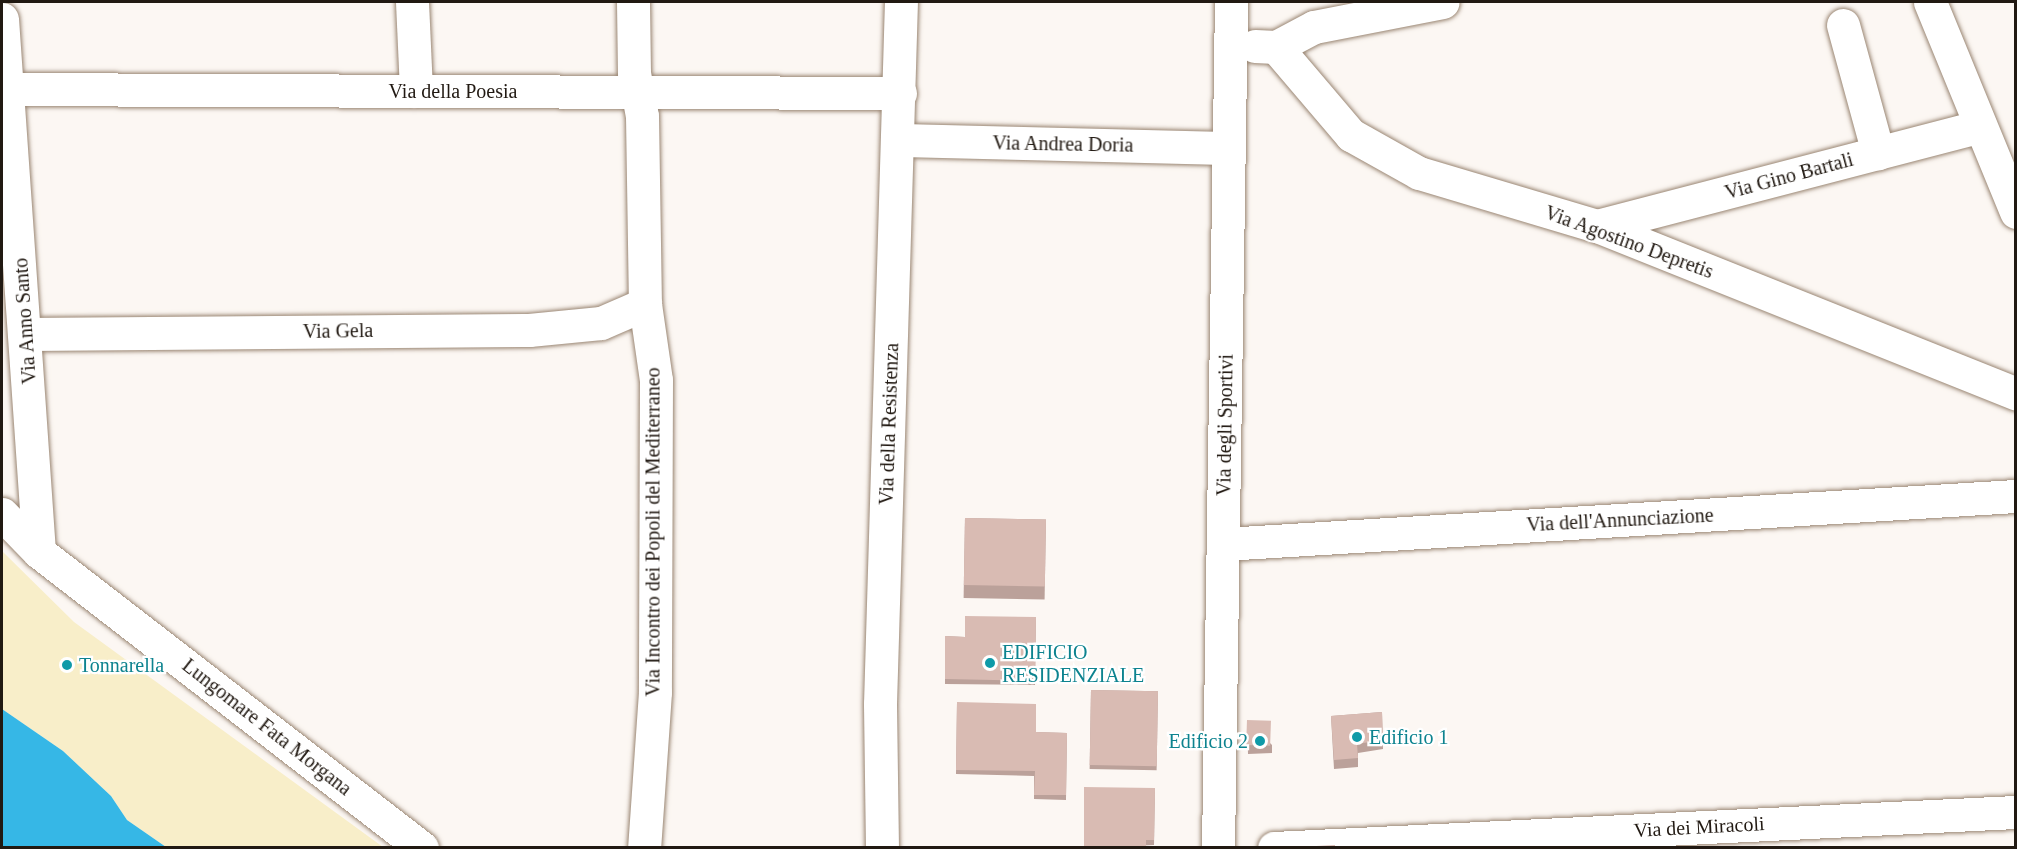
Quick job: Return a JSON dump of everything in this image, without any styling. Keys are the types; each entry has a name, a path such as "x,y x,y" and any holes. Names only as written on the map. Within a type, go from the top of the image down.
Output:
{"street":[{"path":"412,2 416,91"},
{"name":"Via Incontro dei Popoli del Mediterraneo","path":"633,2 636,92 642,116 645,304 656,392 655,692 644,848"},
{"name":"Via della Resistenza","path":"882,848 880,704 901,2"},
{"name":"Via degli Sportivi","path":"1218,848 1231,2"},
{"path":"1232,44 1276,47 1314,27 1443,2"},
{"path":"1930,2 2016,212"},
{"name":"Via Anno Santo","path":"2,19 27,334 39,552"},
{"path":"1843,25 1878,153"},
{"name":"Via Agostino Depretis","path":"1276,47 1351,135 1409,168 1597,226 2016,394"},
{"name":"Via della Poesia","path":"6,89 900,93"},
{"name":"Via Gino Bartali","path":"1597,226 1980,126"},
{"name":"Via Andrea Doria","path":"898,140 1229,148"},
{"name":"Via Gela","path":"27,334 529,330 601,322 645,304"},
{"name":"Via dell'Annunciazione","path":"1224,544 2016,496"},
{"name":"Lungomare Fata Morgana","path":"2,514 39,552 422,848"},
{"name":"Via dei Miracoli","path":"1274,848 2016,812"}],"sand":[{"name":"Tonnarella","path":"2,551 74,622 383,847 166,847 127,820 111,796 63,751 2,709"}],"water":[{"path":"2,709 63,751 111,796 127,820 166,847 2,847"}],"building":[{"path":"965,518 1046,519 1045,586 964,585"},
{"name":"EDIFICIO RESIDENZIALE","path":"965,616 1036,617 1035,681 945,679 945,636 965,637"},
{"name":"EDIFICIO RESIDENZIALE","path":"1091,690 1158,691 1157,766 1090,765"},
{"path":"957,702 1036,704 1036,732 1067,733 1066,795 1034,795 1035,771 956,770"},
{"name":"Edificio 1","path":"1382,712 1383,740 1357,744 1358,758 1334,760 1331,716"},
{"name":"Edificio 2","path":"1247,720 1271,721 1270,746 1246,745"},
{"path":"1084,787 1155,788 1154,840 1146,840 1146,848 1084,848"},
{"path":"1335,845 1335,848 1279,848"}],"place":[{"name":"EDIFICIO RESIDENZIALE","path":"990,663"},
{"name":"Tonnarella","path":"67,665"},
{"name":"Edificio 1","path":"1357,737"},
{"name":"Edificio 2","path":"1260,741"}]}
